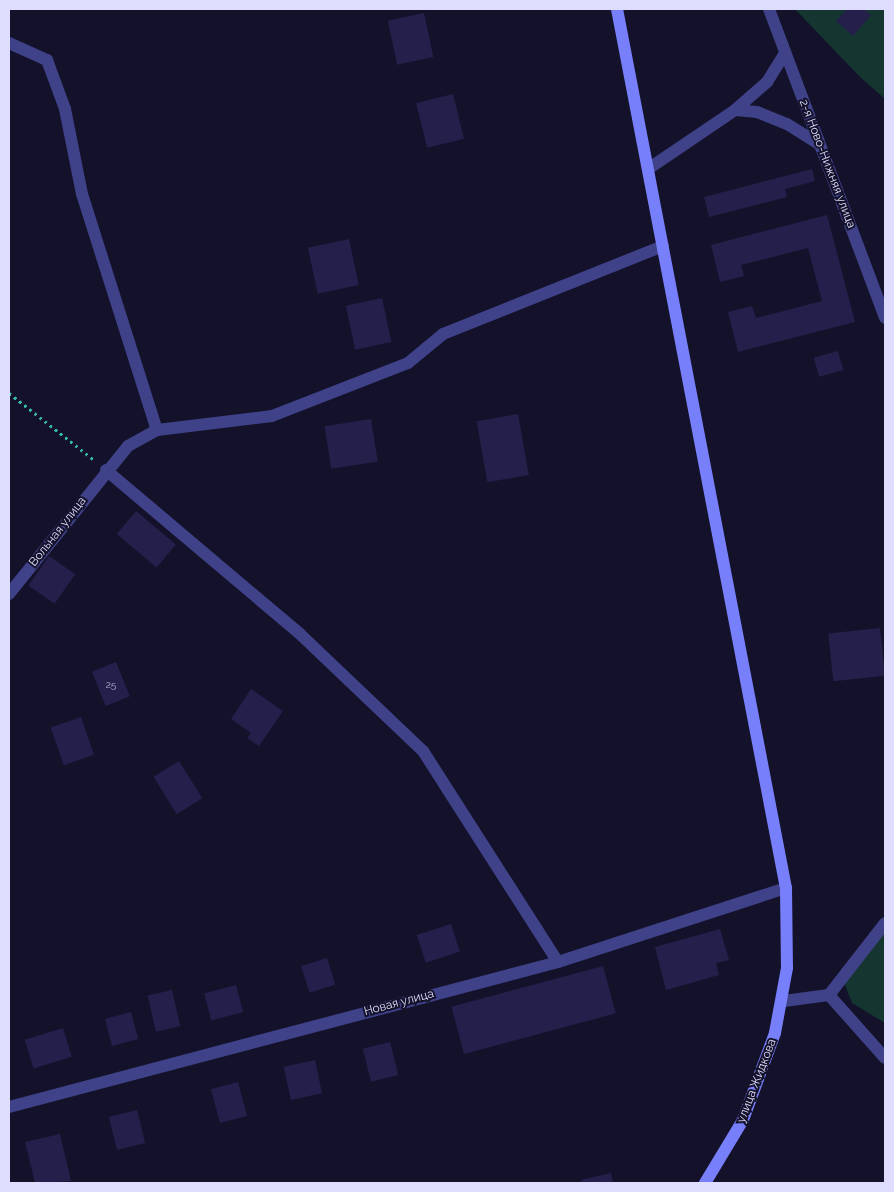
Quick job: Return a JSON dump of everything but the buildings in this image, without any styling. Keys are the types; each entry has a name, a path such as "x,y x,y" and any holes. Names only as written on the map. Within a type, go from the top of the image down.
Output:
{"main road":[{"name":"улица Жидкова","path":"617,9 786,888 784,1001 743,1120 705,1183"}],"street":[{"name":"2-я Ново-Нижняя улица","path":"769,10 885,318"},
{"path":"9,43 47,60 65,109 82,194 157,430 272,416 408,362 443,334 663,246"},
{"path":"648,169 735,110 767,82 785,53"},
{"path":"735,110 757,112 787,124 820,144"},
{"name":"Вольная улица","path":"9,594 106,470 128,446 157,430"},
{"path":"106,470 300,634 423,751 558,962"},
{"name":"Новая улица","path":"9,1107 558,962 786,888"},
{"path":"784,1001 829,995 885,923"},
{"path":"829,995 885,1058"}],"path":[{"path":"9,393 106,470"}],"green space":[{"path":"795,9 885,9 885,99 859,76"},
{"path":"885,919 885,1023 852,1003 842,977"}]}
